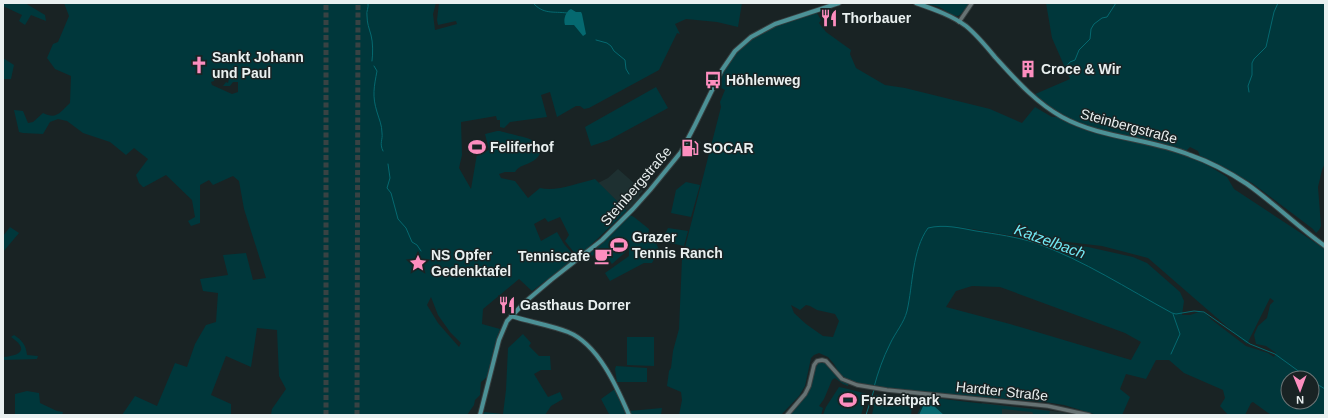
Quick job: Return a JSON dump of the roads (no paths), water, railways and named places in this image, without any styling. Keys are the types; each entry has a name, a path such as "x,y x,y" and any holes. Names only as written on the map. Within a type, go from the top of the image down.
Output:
{"main road":[{"name":"Steinbergstraße","path":"480,415 504,326 511,316 525,302 602,240 650,190 681,152 730,57 751,37 775,24 839,3"},
{"name":"Steinbergstraße","path":"916,3 959,22 978,37 1020,85 1046,108 1079,126 1162,146 1189,154 1212,164 1247,184 1325,246"},
{"path":"511,316 568,332 585,342 608,373 629,415"}],"street":[{"path":"959,22 972,3"},
{"name":"Hardter Straße","path":"787,415 805,394 809,386 814,365 817,361 822,360 826,361 841,378 847,382 878,389 1048,406 1089,415"}],"waterway":[{"path":"368,3 367,19 372,41 372,61"},
{"path":"533,3 545,11 567,13"},
{"path":"1065,68 1070,62 1075,60 1079,50 1090,39 1091,29 1094,24 1102,18 1107,17 1116,3"},
{"path":"1249,92 1248,86 1252,75 1252,63 1266,47 1274,12 1278,3"},
{"path":"596,40 607,43 625,60 626,69 629,74"},
{"path":"374,66 377,71 374,87 374,101 382,127 381,146 383,151"},
{"path":"388,164 390,178 387,188 391,193 398,219 406,228 412,242 417,245 421,251"},
{"name":"Katzelbach","path":"874,387 885,355 906,315 916,257 923,237 928,228 940,226 1014,237 1054,250 1105,275 1172,313 1176,314 1194,311 1204,312 1250,344 1275,354 1297,370"},
{"path":"1171,354 1180,334 1173,314"},
{"name":"Katzelbach","path":"1320,386 1325,389"},
{"name":"Katzelbach","path":"866,415 874,390"}],"tunnel":[{"path":"326,3 326,415"},
{"path":"357,415 358,3"}],"place":[{"name":"Thorbauer","path":"829,18"},
{"name":"Sankt Johann und Paul","path":"199,65"},
{"name":"Croce & Wir","path":"1028,69"},
{"name":"Höhlenweg","path":"713,80"},
{"name":"Feliferhof","path":"477,147"},
{"name":"SOCAR","path":"690,148"},
{"name":"Grazer Tennis Ranch","path":"619,245"},
{"name":"Tenniscafe","path":"603,256"},
{"name":"NS Opfer Gedenktafel","path":"418,263"},
{"name":"Gasthaus Dorrer","path":"507,305"},
{"name":"Freizeitpark","path":"848,400"}]}
